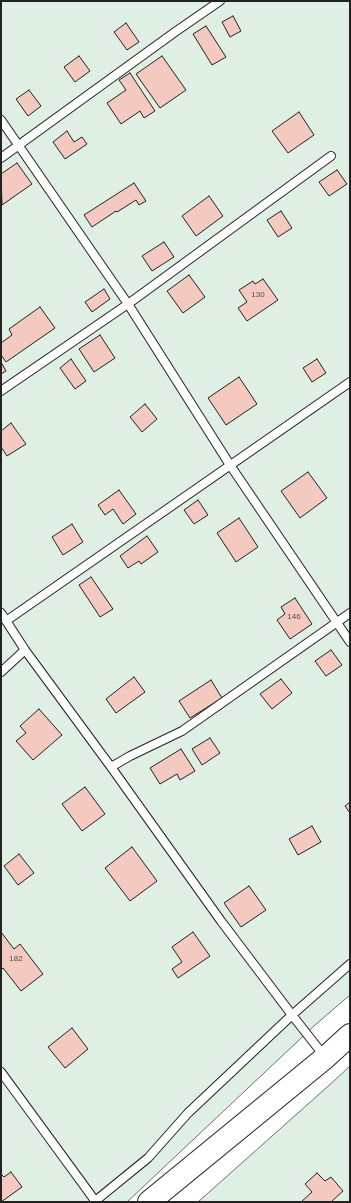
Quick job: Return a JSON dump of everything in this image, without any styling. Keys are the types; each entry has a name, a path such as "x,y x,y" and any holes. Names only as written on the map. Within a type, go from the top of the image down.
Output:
{"street":[{"path":"149,1202 348,1041"}],"lane":[{"path":"1,158 169,36 220,1"},
{"path":"1,120 128,304 230,465 350,642"},
{"path":"1,391 128,304 331,156"},
{"path":"6,621 350,382"},
{"path":"111,767 130,756 182,731 350,612"},
{"path":"1,613 25,650 111,767 221,922 326,1058"},
{"path":"1,672 25,650"},
{"path":"1,1072 95,1202 148,1158 188,1114 292,1015 350,964"}],"green space":[{"path":"1,1 350,1 350,995 315,1025 127,1202 1,1202"},
{"path":"350,1066 350,1202 198,1202 335,1080"}],"building":[{"path":"233,16 241,31 230,37 222,22"},
{"path":"126,23 139,42 127,50 114,32"},
{"path":"206,26 226,57 212,65 193,34"},
{"path":"79,56 90,71 75,82 64,67"},
{"path":"162,56 186,90 160,108 136,74"},
{"path":"130,73 155,111 144,118 140,111 121,124 107,103 126,90 119,80"},
{"path":"29,90 41,106 28,116 16,99"},
{"path":"299,112 314,135 288,153 272,131"},
{"path":"67,131 74,142 82,137 87,144 65,159 53,142"},
{"path":"17,163 32,184 2,205 1,174"},
{"path":"337,170 347,184 329,196 319,182"},
{"path":"134,183 146,201 139,205 136,200 92,227 84,215"},
{"path":"209,196 223,216 196,236 182,216"},
{"path":"281,211 292,228 278,237 267,220"},
{"path":"164,242 174,257 152,271 142,256"},
{"path":"189,275 205,297 183,313 167,291"},
{"path":"263,279 278,300 247,321 238,308 247,302 239,290 253,281 255,284"},
{"path":"104,289 110,299 92,312 85,302"},
{"path":"40,307 55,328 6,362 1,355 1,343 12,335 9,329"},
{"path":"100,335 115,358 94,372 79,349"},
{"path":"71,359 86,381 75,389 60,368"},
{"path":"317,359 326,373 312,382 303,368"},
{"path":"1,362 6,371 1,374"},
{"path":"239,377 257,404 226,425 208,398"},
{"path":"145,404 157,419 142,432 130,417"},
{"path":"11,423 26,444 7,456 1,447 1,431"},
{"path":"308,472 327,498 300,518 281,491"},
{"path":"119,490 136,514 123,524 113,509 105,515 98,505"},
{"path":"198,500 208,515 194,524 184,510"},
{"path":"239,518 258,547 236,562 217,533"},
{"path":"72,524 83,542 63,555 52,537"},
{"path":"147,536 158,552 141,564 139,561 128,568 120,556"},
{"path":"91,577 113,609 100,617 79,585"},
{"path":"295,598 312,624 290,639 277,620 285,614 281,607"},
{"path":"331,650 342,665 326,676 315,661"},
{"path":"134,677 145,692 116,713 106,699"},
{"path":"281,679 292,693 272,709 260,694"},
{"path":"211,680 222,698 190,718 179,701"},
{"path":"39,709 62,735 33,760 16,741 26,733 20,726"},
{"path":"210,738 220,753 202,765 192,749"},
{"path":"181,749 195,771 180,780 177,774 160,784 150,768"},
{"path":"85,787 105,814 82,831 62,804"},
{"path":"350,802 350,813 345,806"},
{"path":"312,826 321,842 298,855 289,839"},
{"path":"132,847 157,881 130,901 105,868"},
{"path":"19,854 34,873 18,885 4,866"},
{"path":"249,886 266,910 241,927 224,903"},
{"path":"1,932 14,949 20,944 43,974 21,991 3,968 1,970"},
{"path":"193,932 210,956 178,978 172,969 182,962 172,947"},
{"path":"72,1028 88,1049 65,1068 48,1047"},
{"path":"11,1172 22,1187 1,1202 1,1174 4,1177"},
{"path":"317,1173 325,1181 331,1177 343,1191 331,1202 301,1202 312,1192 305,1184"}]}
